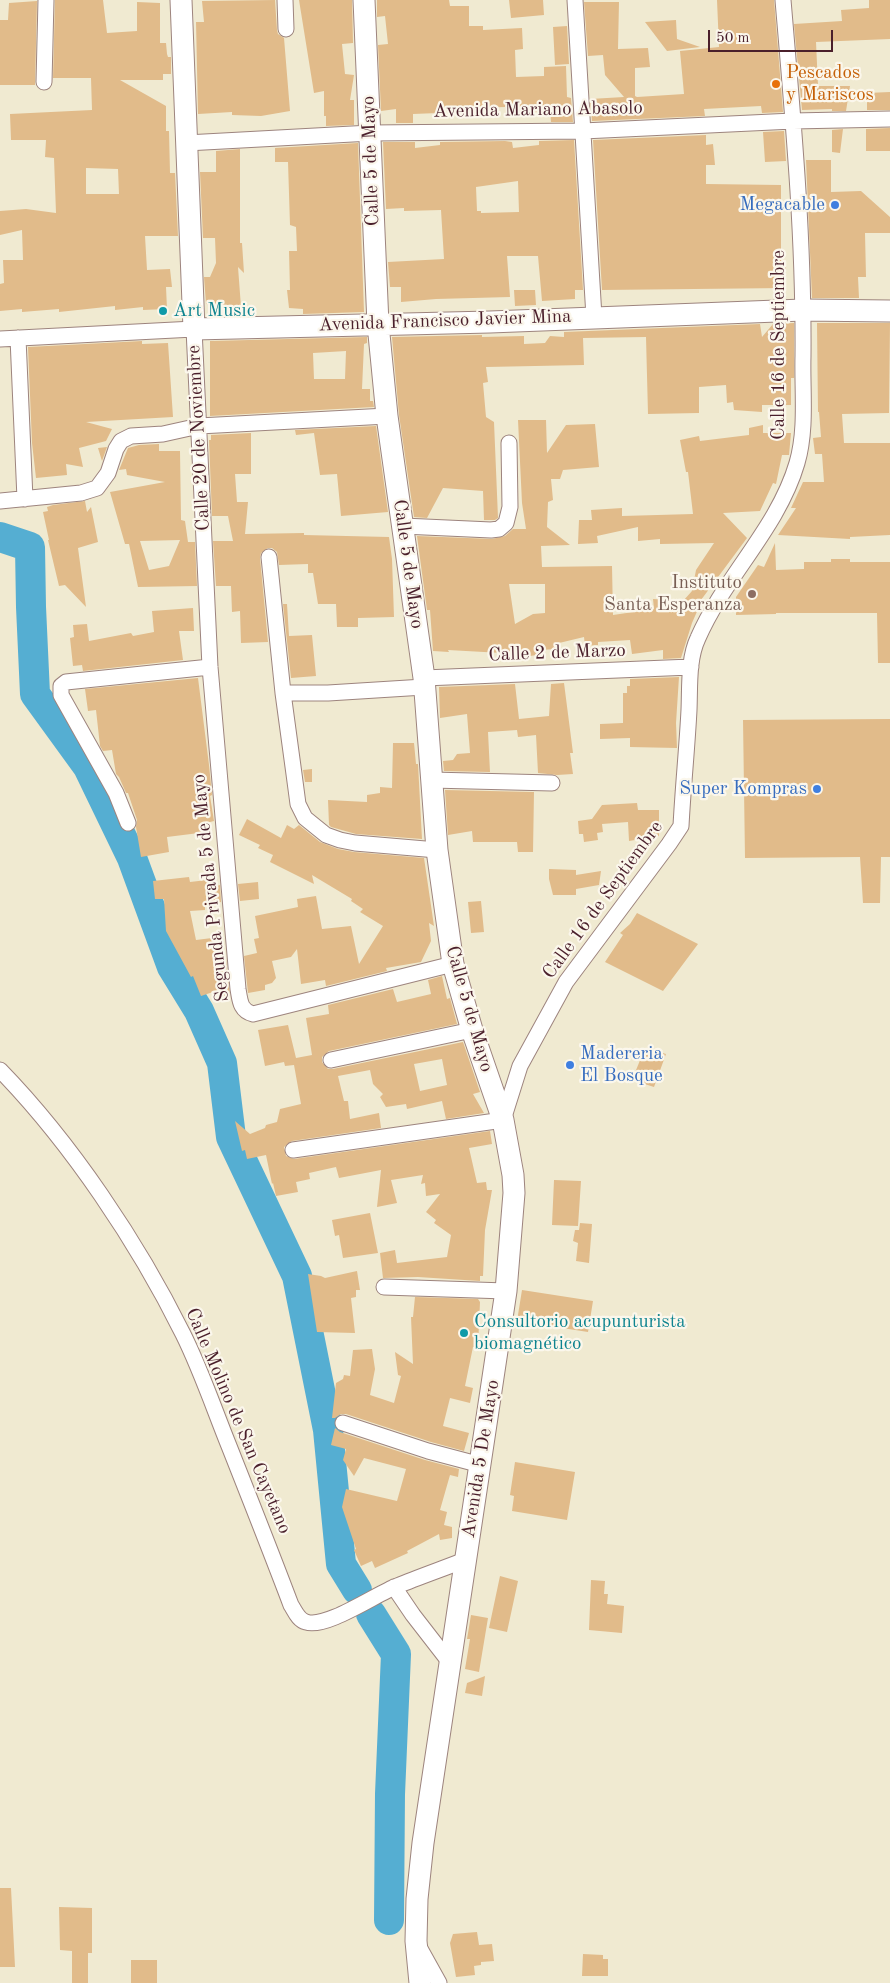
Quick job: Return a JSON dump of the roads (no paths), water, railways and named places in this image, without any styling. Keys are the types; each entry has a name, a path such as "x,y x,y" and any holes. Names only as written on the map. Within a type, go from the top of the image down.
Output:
{"street":[{"path":"44,82 46,0"},
{"name":"Calle 20 de Noviembre","path":"181,0 210,667"},
{"path":"285,0 286,29"},
{"name":"Calle 5 de Mayo","path":"364,0 378,324 387,416 424,682 437,850 453,964 472,1030 503,1120"},
{"path":"575,0 594,317"},
{"name":"Calle 16 de Septiembre","path":"503,1120 520,1066 566,982 681,826 692,667 697,639 718,602 768,526 785,493 797,462 802,434 803,310 793,121 782,0"},
{"name":"Avenida Mariano Abasolo","path":"186,143 371,133 583,131 793,121 890,119"},
{"name":"Avenida Francisco Javier Mina","path":"0,338 194,329 490,322 803,310 890,311"},
{"path":"18,338 25,499"},
{"path":"0,501 81,493 97,488 108,474 116,449 121,441 131,436 162,434 199,426 387,416"},
{"path":"403,526 499,529 506,523 510,507 509,443"},
{"path":"268,557 283,693 298,804 305,818 326,835 340,840 437,850"},
{"path":"128,822 116,793 61,695 61,686 66,682 210,667"},
{"name":"Segunda Privada 5 de Mayo","path":"210,667 238,989 242,1007 245,1011 253,1014 453,964"},
{"name":"Calle 2 de Marzo","path":"283,693 328,693 424,682 692,667"},
{"path":"431,780 552,782"},
{"path":"331,1060 472,1030"},
{"name":"Calle Molino de San Cayetano","path":"0,1070 49,1127 101,1195 155,1282 183,1334 203,1380 291,1605 300,1619 305,1622 314,1623 335,1617 394,1587"},
{"path":"293,1150 503,1120"},
{"name":"Avenida 5 De Mayo","path":"420,1983 416,1942 416,1899 506,1292 514,1192 513,1175 503,1120"},
{"path":"384,1287 506,1292"},
{"path":"343,1423 428,1451 481,1464"},
{"path":"451,1664 394,1587 465,1560"},
{"path":"416,1942 439,1983"}],"waterway":[{"path":"0,537 30,547 35,694 88,767 132,858 172,967 199,1011 222,1063 231,1137 297,1276 328,1430 341,1564 357,1590"},
{"path":"371,1614 396,1654 390,1794 389,1920"}],"place":[{"name":"Pescados y Mariscos","path":"776,84"},
{"name":"Megacable","path":"835,205"},
{"name":"Art Music","path":"163,311"},
{"name":"Instituto Santa Esperanza","path":"752,594"},
{"name":"Super Kompras","path":"817,789"},
{"name":"Madereria El Bosque","path":"570,1065"},
{"name":"Consultorio acupunturista biomagnético","path":"464,1333"}]}
